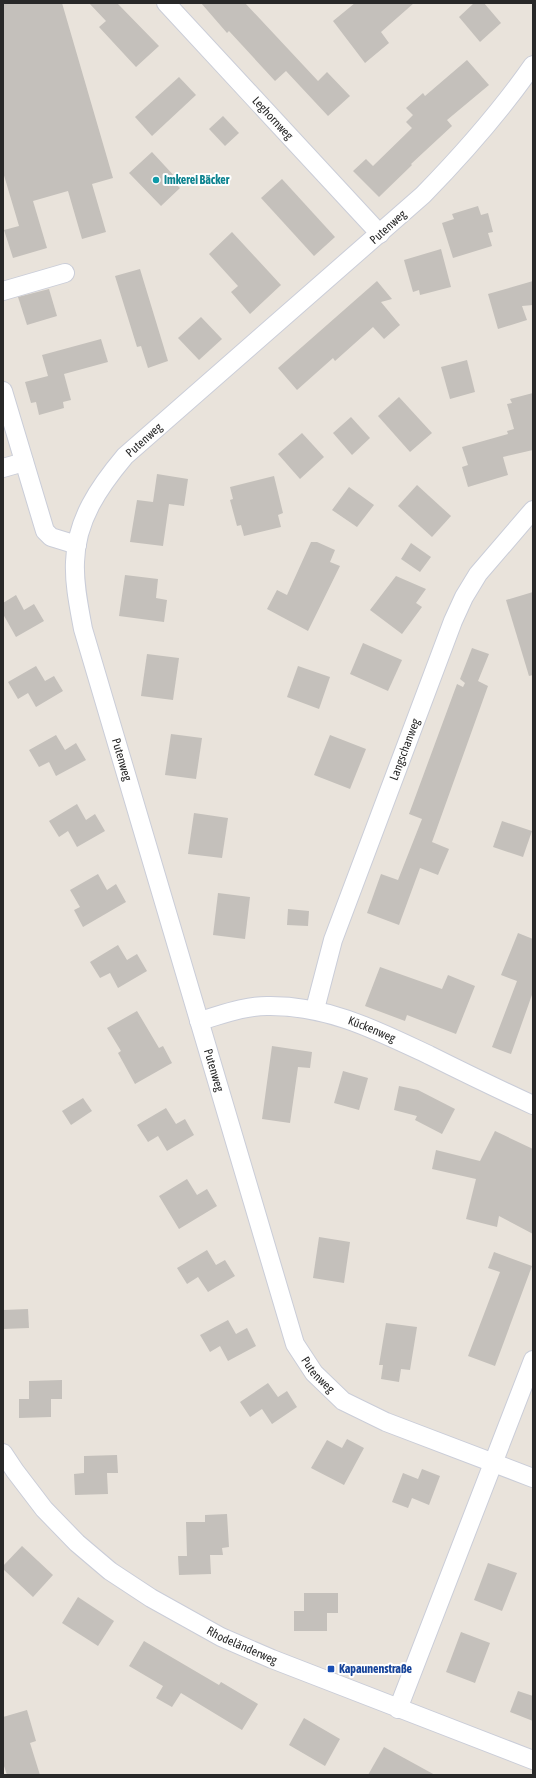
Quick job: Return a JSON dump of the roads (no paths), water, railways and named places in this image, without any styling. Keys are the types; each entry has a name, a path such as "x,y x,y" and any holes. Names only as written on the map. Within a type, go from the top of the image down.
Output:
{"street":[{"name":"Leghornweg","path":"166,3 380,234"},
{"name":"Putenweg","path":"533,65 506,103 462,155 423,195 125,456 105,480 90,505 82,526 77,545 75,562 83,629 295,1344 314,1373 343,1401 386,1422 533,1478"},
{"path":"3,291 65,273"},
{"path":"3,390 45,531 51,537 77,545"},
{"path":"3,468 24,462"},
{"name":"Langschanweg","path":"315,1009 333,940 453,621 478,574 533,510"},
{"name":"Kückenweg","path":"199,1021 236,1011 266,1006 315,1009 340,1016 383,1033 533,1105"},
{"path":"398,1709 533,1360"},
{"name":"Rhodeländerweg","path":"3,1453 14,1471 44,1509 77,1543 110,1571 151,1598 221,1636 272,1659 533,1760"}],"place":[{"name":"Imkerei Bäcker","path":"156,180"},
{"name":"Kapaunenstraße","path":"331,1669"}]}
